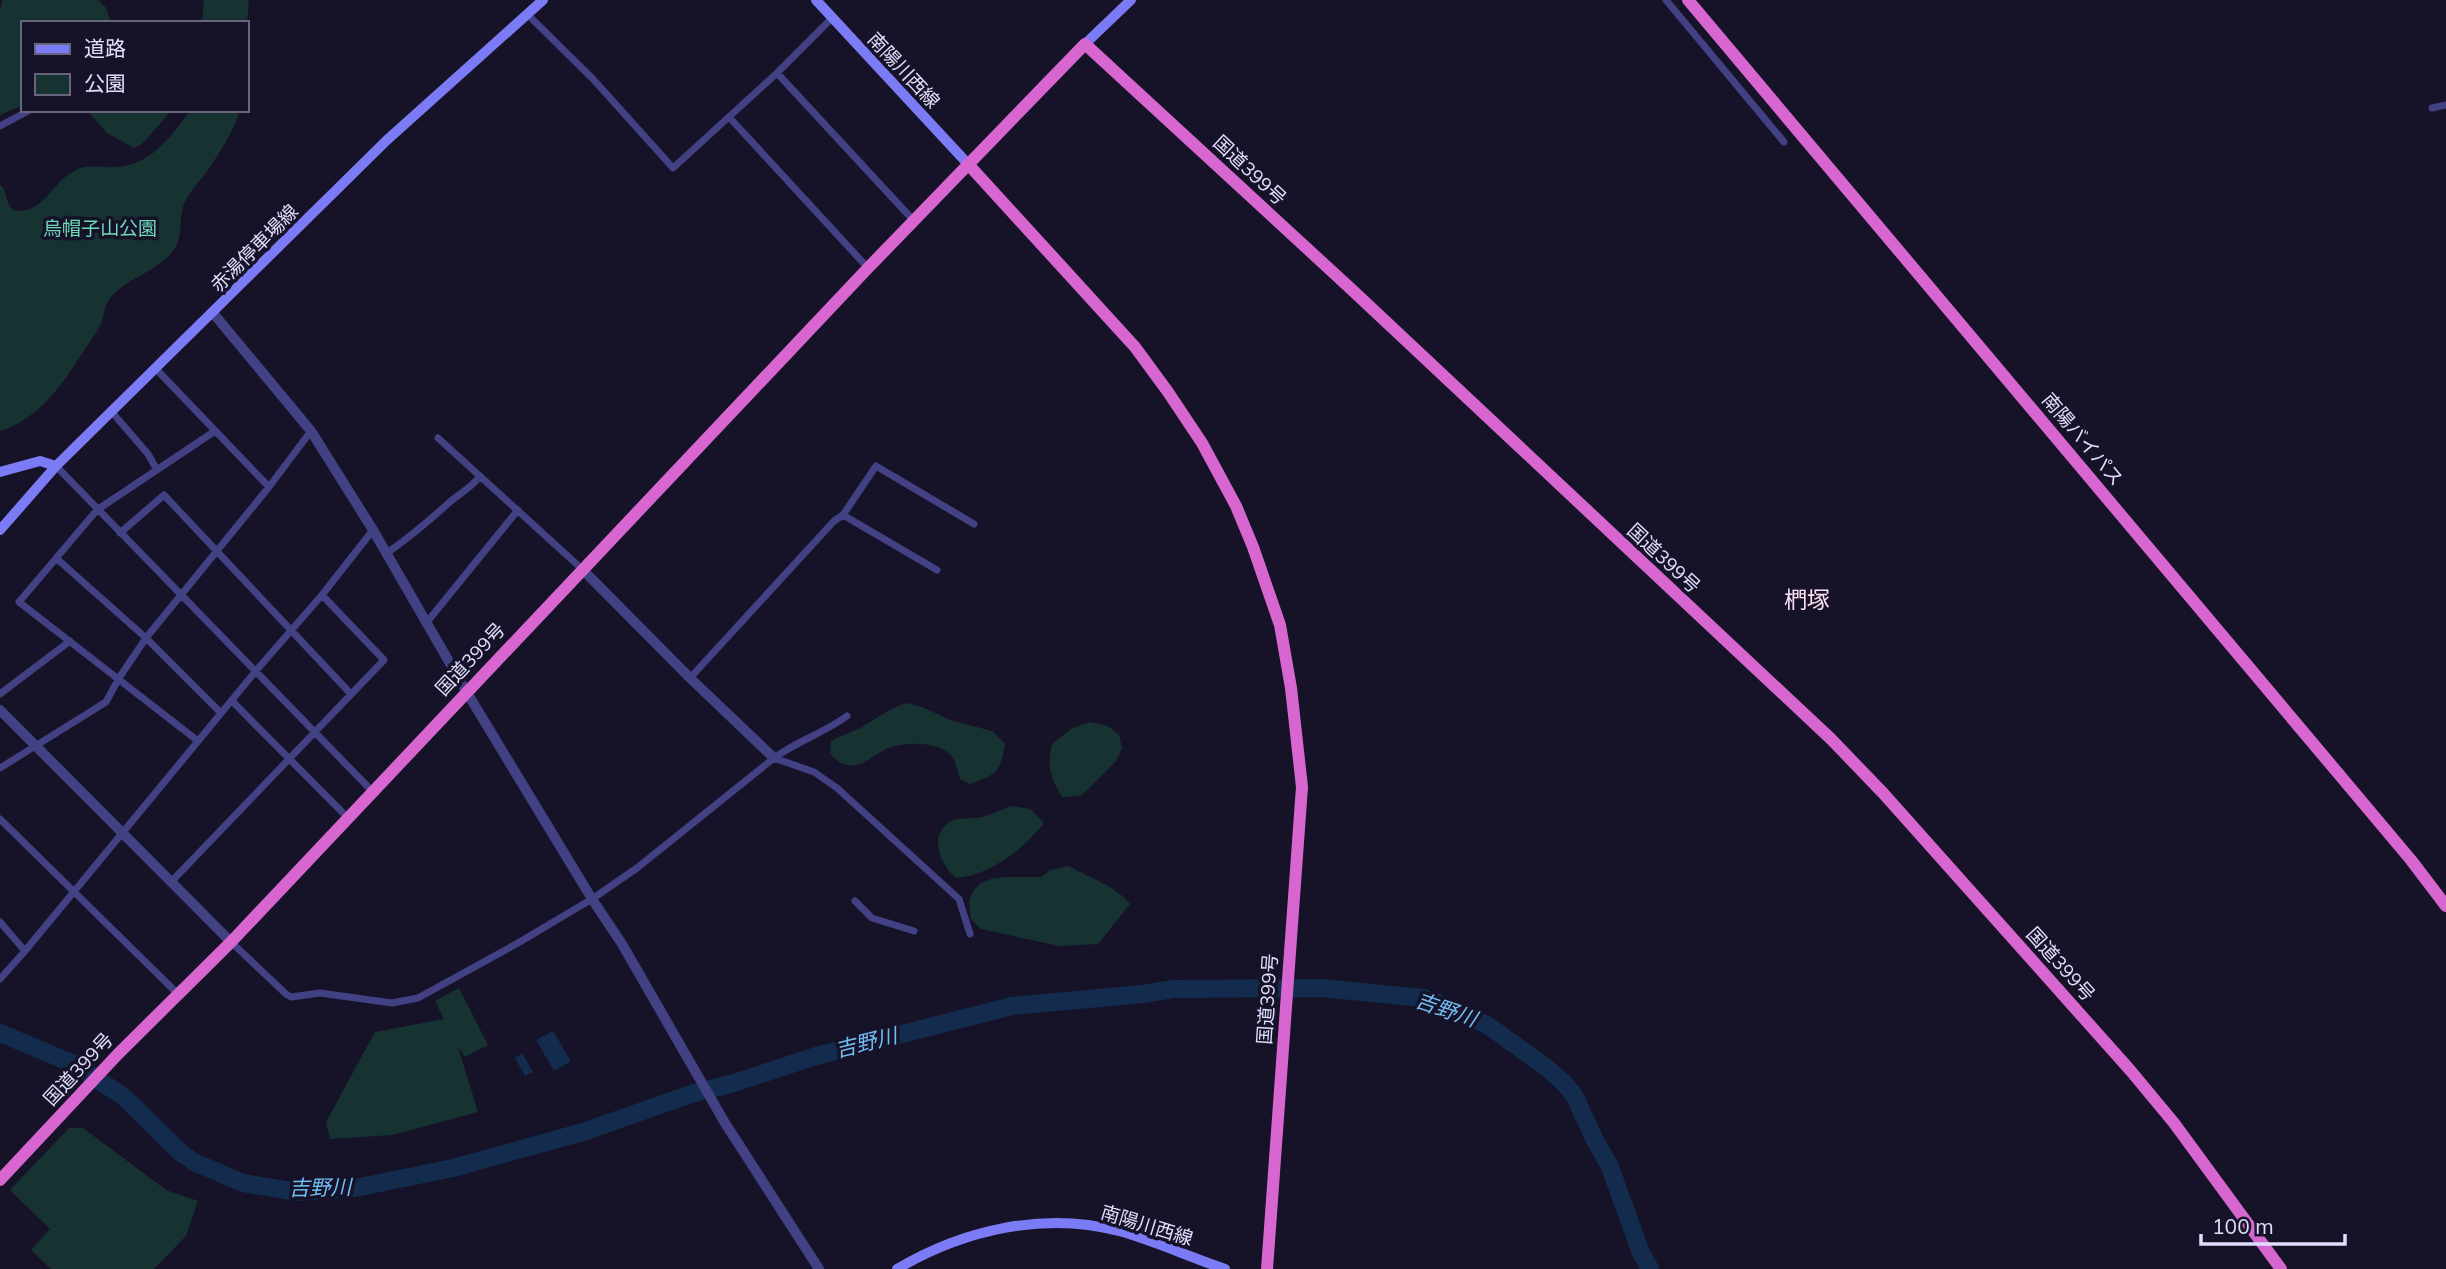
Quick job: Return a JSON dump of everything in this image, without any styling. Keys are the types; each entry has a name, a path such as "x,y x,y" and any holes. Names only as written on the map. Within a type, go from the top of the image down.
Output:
{"highway":[{"name":"南陽バイパス","path":"1688,0 2411,860 2446,906"},
{"name":"国道399号","path":"0,1180 118,1054 231,942 868,268 1085,44 1350,288 1831,739 1883,793 2130,1070 2174,1123 2281,1269"},
{"name":"国道399号","path":"968,164 1135,347 1168,392 1202,443 1236,506 1280,625 1300,755 1302,788 1266,1269"}],"main road":[{"name":"赤湯停車場線","path":"0,530 56,466 387,140 542,0"},
{"name":"南陽川西線","path":"816,0 968,164"},
{"path":"1085,44 1130,0"},
{"path":"0,471 40,461 56,466"},
{"name":"南陽川西線","path":"897,1269 959,1240 1015,1226 1056,1223 1091,1225 1118,1231 1154,1241 1225,1269"}],"street":[{"path":"1666,0 1784,142"},
{"path":"527,14 593,79 673,168 777,73 832,18"},
{"path":"777,73 914,220"},
{"path":"2432,108 2446,105"},
{"path":"0,126 26,112"},
{"path":"729,117 868,268"},
{"path":"213,313 311,431 387,553 466,691 592,899 622,944 725,1123 819,1269"},
{"path":"156,369 270,487"},
{"path":"111,411 148,454 157,470"},
{"path":"198,741 19,602 97,510 215,431"},
{"path":"0,768 106,702 146,638 270,487 311,431"},
{"path":"439,438 582,569 774,758 814,772 837,788 959,899 970,934"},
{"path":"56,466 372,791"},
{"path":"690,678 843,514 876,467 974,524"},
{"path":"387,553 473,486 480,476"},
{"path":"120,533 164,495 351,694"},
{"path":"427,622 518,510"},
{"path":"843,514 937,570"},
{"path":"0,979 322,595 373,530"},
{"path":"56,558 146,638 221,713"},
{"path":"172,881 384,660 322,595"},
{"path":"0,694 70,641"},
{"path":"232,701 348,818"},
{"path":"0,710 286,994 292,997 320,993 367,1001 404,1002 442,986 592,899 637,868 790,746 835,726 847,716"},
{"path":"0,819 178,994"},
{"path":"855,901 872,918 914,931"},
{"path":"0,922 25,951"}],"green space":[{"path":"3,0 98,0 106,8 110,21 21,21 21,106 0,115 0,9"},
{"path":"204,0 249,0 247,21 202,21"},
{"path":"89,112 170,112 143,143 134,148 107,133"},
{"name":"烏帽子山公園","path":"189,112 239,112 221,150 185,202 180,234 172,252 157,266 116,292 109,300 94,335 67,377 38,409 14,426 0,431 0,185 13,210 33,208 69,174 78,169 129,165 150,155 168,139"},
{"path":"907,703 950,720 992,731 1005,744 999,767 992,775 970,784 960,779 954,760 947,752 930,745 891,747 855,765 842,763 830,754 831,741"},
{"path":"1090,722 1108,726 1119,735 1122,748 1116,761 1081,796 1062,797 1051,771 1052,744 1071,729"},
{"path":"1012,806 1030,809 1044,823 1005,860 981,872 956,878 939,851 939,836 943,828 952,820 981,817"},
{"path":"1068,866 1110,887 1130,904 1098,944 1059,946 981,929 971,919 969,901 980,884 991,879 1008,877 1041,877 1051,870"},
{"path":"459,988 488,1045 465,1057 458,1047 478,1112 392,1135 330,1139 326,1122 375,1032 444,1019 435,1001"},
{"path":"69,1128 83,1128 166,1190 198,1201 186,1236 154,1269 51,1269 31,1250 50,1229 10,1190"}],"water":[{"path":"553,1031 571,1061 554,1071 536,1040"},
{"path":"522,1053 533,1072 525,1076 515,1058"}],"waterway":[{"name":"吉野川","path":"0,1033 74,1064 124,1097 180,1152 194,1162 243,1183 297,1192 355,1188 453,1168 583,1132 691,1094 816,1056 1012,1006 1173,989 1321,988 1423,998 1445,1005 1489,1026 1564,1083 1574,1095 1610,1167 1641,1253 1650,1269"}],"district":[{"name":"椚塚","path":"1807,600"}]}
